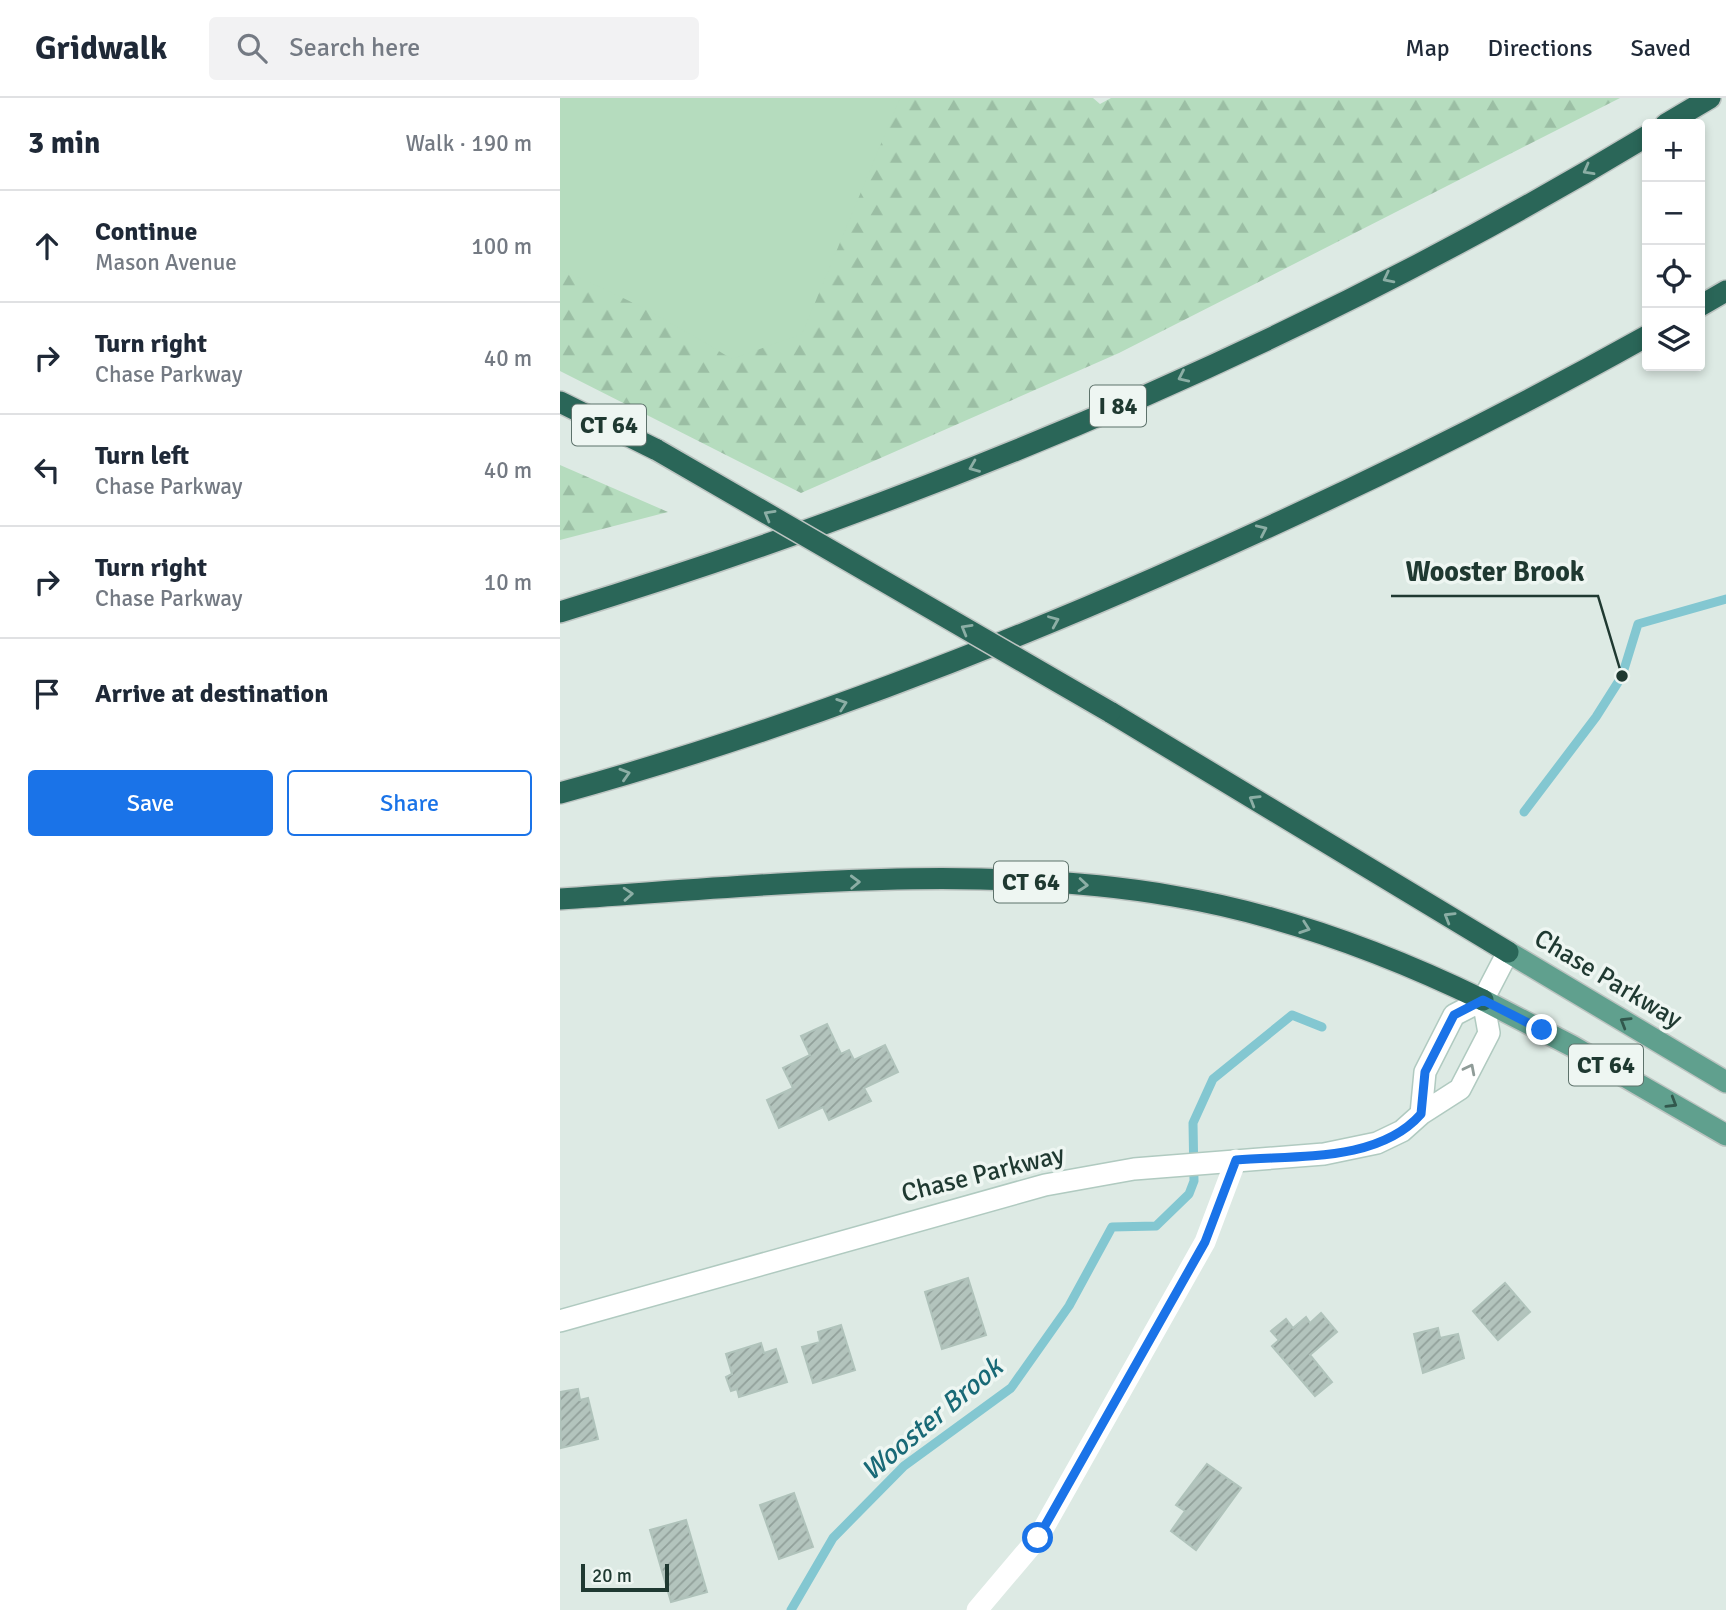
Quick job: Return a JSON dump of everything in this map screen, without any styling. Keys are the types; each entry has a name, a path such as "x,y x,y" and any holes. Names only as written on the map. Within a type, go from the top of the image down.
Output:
{"highway":[{"path":"1674,119 1710,98"},
{"name":"I 84","path":"560,612 785,539 1034,444 1273,335 1392,275 1642,139"},
{"path":"1705,303 1726,291"},
{"path":"560,793 709,748 843,703 968,657 1097,603 1358,486 1468,432 1642,339"},
{"name":"CT 64","path":"560,402 657,450 1110,712 1508,952"},
{"name":"CT 64","path":"560,899 886,881 995,881 1115,888 1197,900 1289,922 1406,965 1483,1000"}],"main road":[{"name":"Chase Parkway","path":"560,1321 1023,1190 1110,1173 1324,1154 1362,1147 1402,1131 1421,1114 1460,1089 1489,1033 1483,1000 1508,952 1726,1082"},
{"path":"1421,1114 1425,1072 1454,1015 1483,1000"},
{"name":"CT 64","path":"1483,1000 1583,1052 1726,1135"},
{"path":"977,1610 1038,1538 1205,1242 1236,1160"}],"green space":[{"path":"560,98 1093,98 1100,104 1111,98 1620,98 1119,353 801,493 560,371"},
{"path":"560,98 900,98 802,334 732,359 648,311 560,270"},
{"path":"560,465 668,512 560,540"}],"building":[{"path":"827,1024 841,1054 849,1050 854,1060 885,1045 898,1072 864,1088 871,1101 829,1120 823,1107 779,1128 767,1100 793,1088 783,1068 810,1055 801,1036"},
{"path":"968,1278 986,1335 942,1349 925,1292"},
{"path":"1505,1283 1530,1312 1498,1340 1473,1311"},
{"path":"1321,1313 1337,1332 1310,1355 1332,1382 1315,1396 1272,1346 1279,1340 1271,1331 1286,1319 1293,1328 1306,1317 1310,1323"},
{"path":"841,1325 855,1370 813,1383 802,1347 820,1342 818,1332"},
{"path":"1438,1328 1440,1338 1458,1334 1464,1358 1423,1373 1414,1334"},
{"path":"761,1343 764,1353 776,1349 787,1382 739,1397 737,1389 731,1391 726,1377 732,1374 726,1354"},
{"path":"578,1389 580,1400 588,1398 598,1439 561,1448 560,1392"},
{"path":"1207,1464 1241,1488 1196,1550 1171,1531 1185,1511 1176,1505"},
{"path":"794,1493 813,1547 779,1559 760,1505"},
{"path":"686,1520 707,1592 671,1602 650,1530"}],"waterway":[{"name":"Wooster Brook","path":"1524,812 1596,717 1622,676 1638,624 1726,599"},
{"name":"Wooster Brook","path":"791,1610 833,1538 904,1466 1011,1388 1069,1306 1112,1227 1156,1226 1189,1194 1194,1181 1193,1123 1213,1079 1292,1015 1322,1027"}],"place":[{"name":"Wooster Brook","path":"1622,676"}],"route":[{"path":"1038,1538 1205,1242 1236,1160 1346,1151 1377,1143 1402,1131 1421,1114 1425,1072 1454,1015 1483,1000 1542,1030"}]}
